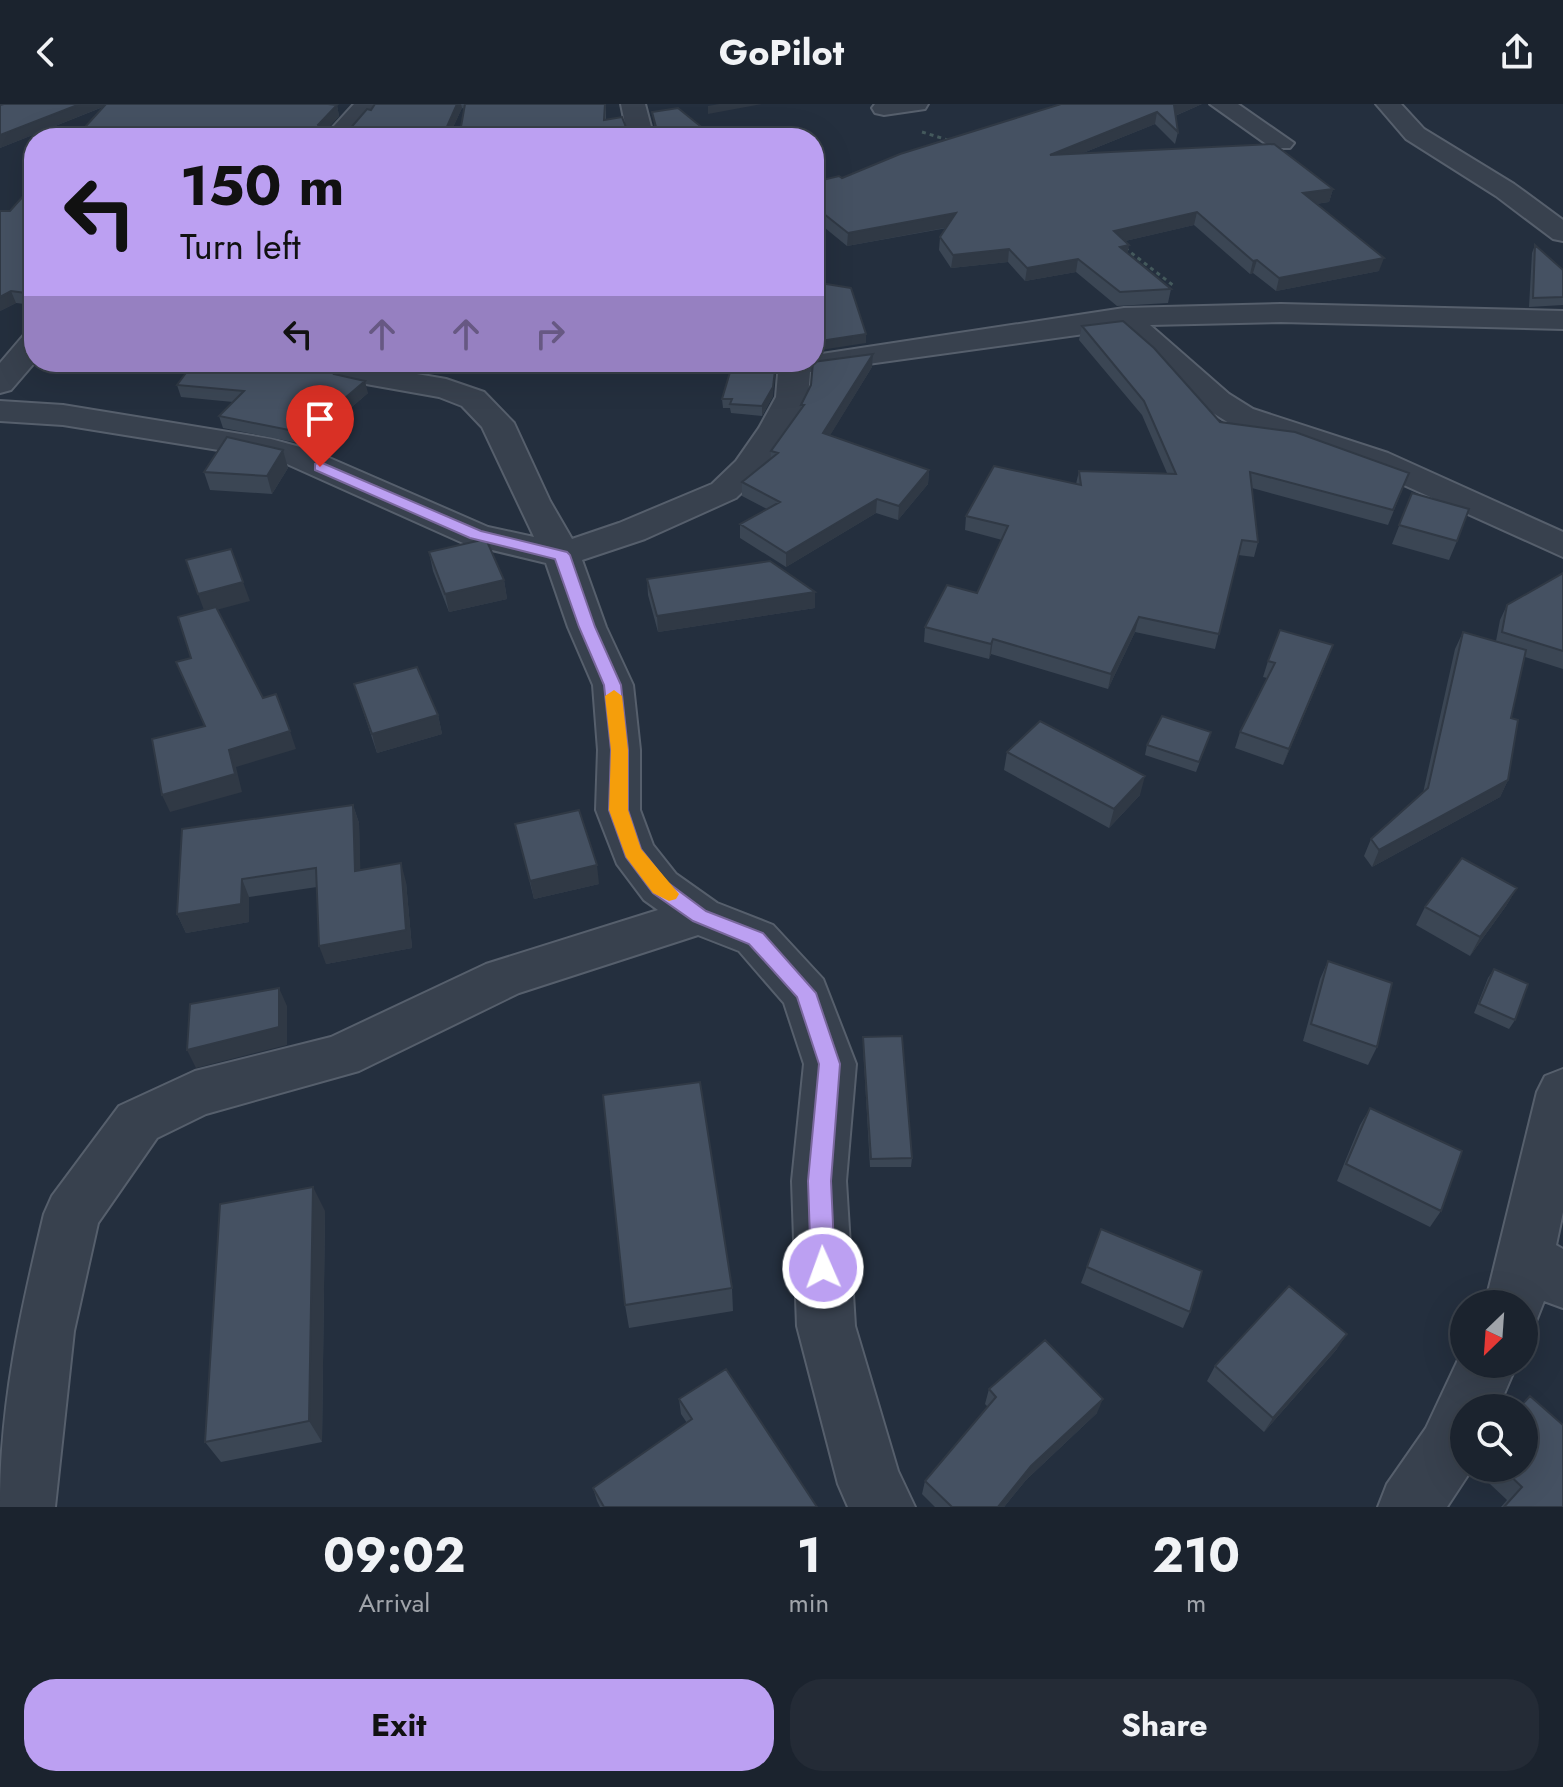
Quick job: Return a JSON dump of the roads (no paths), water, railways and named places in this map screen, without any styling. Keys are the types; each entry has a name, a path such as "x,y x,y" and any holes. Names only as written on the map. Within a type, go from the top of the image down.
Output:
{"street":[{"path":"345,128 366,104"},
{"path":"633,104 639,128"},
{"path":"884,108 916,104"},
{"path":"1222,104 1281,143"},
{"path":"1388,104 1415,134 1505,190 1563,233"},
{"path":"824,361 897,354 1124,317 1206,312 1563,320"},
{"path":"1124,317 1217,401 1241,416 1376,460 1434,484 1563,546"},
{"path":"0,383 24,355"},
{"path":"350,372 446,389 473,399 497,423 532,501 562,555 587,627 613,685 619,750 618,810 633,852 660,887 700,916 756,938 806,993 830,1064 819,1181 826,1326 870,1484 883,1507"},
{"path":"0,411 63,415 259,446 299,457 476,535 562,555 644,526 724,491 748,468 775,429 792,397 795,372"},
{"path":"23,1507 45,1331 72,1214 138,1122 195,1094 341,1056 503,978 700,916"},
{"path":"1534,1281 1563,1092"},
{"path":"1410,1507 1450,1446"}]}
